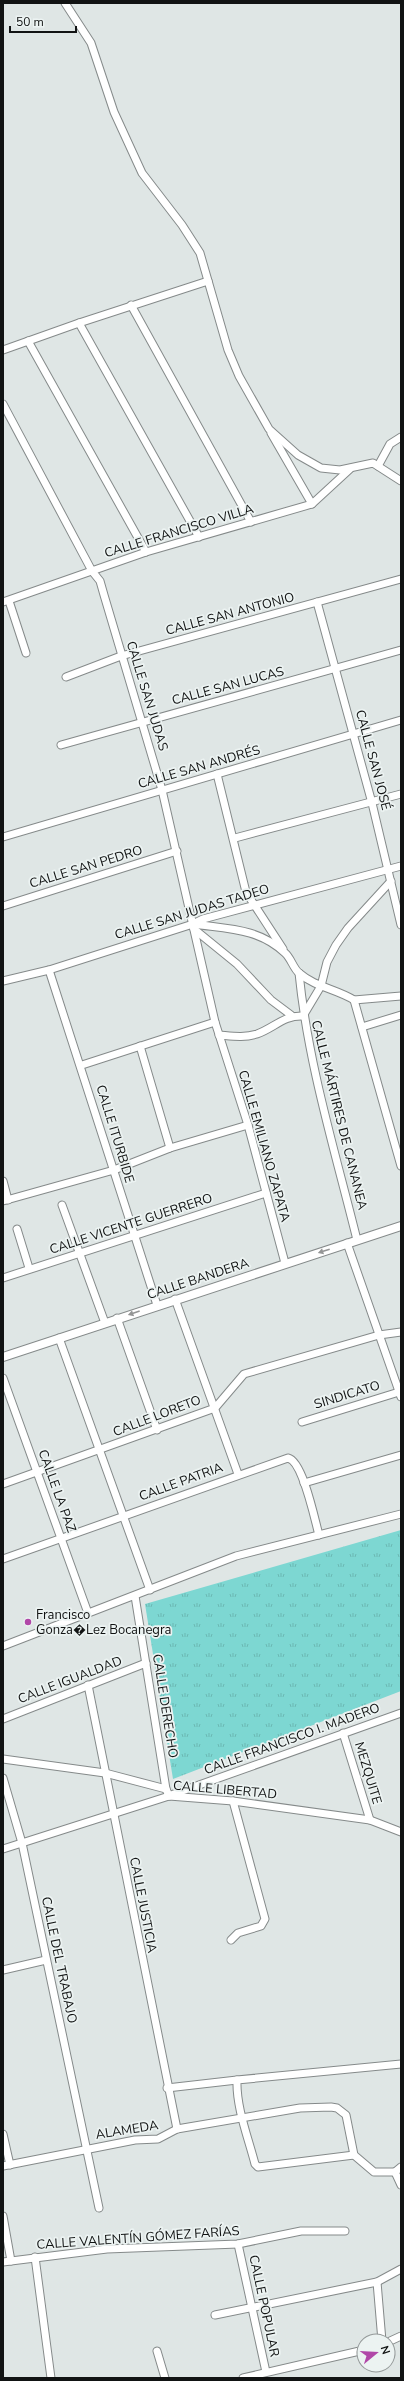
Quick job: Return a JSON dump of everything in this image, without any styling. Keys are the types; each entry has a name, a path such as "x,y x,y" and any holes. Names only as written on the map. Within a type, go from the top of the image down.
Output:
{"street":[{"path":"65,3 90,43 114,112 142,173 194,243 200,254 228,350 239,376 312,504"},
{"path":"3,350 131,305 208,281"},
{"path":"131,305 251,522"},
{"path":"79,323 199,536"},
{"path":"28,341 146,552"},
{"name":"CALLE SAN JUDAS","path":"3,404 92,571 100,582 121,656 143,722 162,790 215,1022"},
{"path":"269,429 310,462 331,469 352,468 368,463 378,466 401,481"},
{"path":"378,466 390,444 401,437"},
{"name":"CALLE FRANCISCO VILLA","path":"6,601 146,552 312,504 352,468"},
{"name":"CALLE SAN ANTONIO","path":"66,677 121,656 401,579"},
{"path":"6,601 26,653"},
{"name":"CALLE SAN JOSÉ","path":"318,602 372,802 401,925"},
{"name":"CALLE SAN LUCAS","path":"61,745 401,650"},
{"name":"CALLE SAN ANDRÉS","path":"3,837 353,736 401,720"},
{"path":"217,774 235,838 246,892 298,973 303,1016 291,1016 258,1033 241,1037 219,1035"},
{"path":"235,838 401,794"},
{"name":"CALLE SAN PEDRO","path":"3,906 177,851"},
{"name":"CALLE SAN JUDAS TADEO","path":"3,981 49,970 193,927 203,919 401,866"},
{"name":"CALLE MÁRTIRES DE CANANEA","path":"357,1240 310,1052 303,1016 321,986 327,962 336,945 348,928 391,881"},
{"path":"193,927 247,931 259,934 286,953"},
{"path":"193,927 236,964 271,1000 291,1016"},
{"name":"CALLE ITURBIDE","path":"49,970 82,1065 134,1236 157,1305"},
{"path":"298,973 321,986 342,993 354,1000 401,996"},
{"path":"354,1000 401,1166"},
{"path":"361,1024 401,1015"},
{"path":"82,1065 215,1022"},
{"name":"CALLE EMILIANO ZAPATA","path":"215,1022 248,1125 285,1263"},
{"path":"140,1046 170,1148"},
{"path":"3,1181 6,1201 114,1170 170,1148 248,1125"},
{"name":"CALLE VICENTE GUERRERO","path":"3,1278 29,1268 266,1193"},
{"path":"62,1205 105,1323"},
{"name":"CALLE BANDERA","path":"3,1357 117,1318 401,1226"},
{"path":"17,1229 29,1268"},
{"path":"347,1243 400,1394"},
{"path":"175,1299 238,1474"},
{"path":"117,1318 157,1430"},
{"name":"CALLE LORETO","path":"3,1484 99,1451 215,1408 244,1374 379,1335 401,1332"},
{"path":"58,1338 150,1590"},
{"name":"CALLE LA PAZ","path":"3,1378 88,1613"},
{"name":"SINDICATO","path":"302,1422 400,1394"},
{"path":"304,1483 401,1455"},
{"name":"CALLE PATRIA","path":"3,1559 238,1474 288,1458 295,1463 304,1483 319,1535"},
{"path":"3,1646 236,1556 401,1514"},
{"name":"CALLE DERECHO","path":"135,1596 168,1792"},
{"name":"CALLE IGUALDAD","path":"3,1719 146,1663"},
{"name":"CALLE JUSTICIA","path":"88,1685 112,1813 167,2088 177,2130"},
{"name":"CALLE FRANCISCO I. MADERO","path":"168,1792 401,1713"},
{"name":"MEZQUITE","path":"343,1733 370,1820"},
{"path":"3,1759 105,1773 168,1792"},
{"name":"CALLE DEL TRABAJO","path":"3,1778 22,1843 86,2149 100,2208"},
{"name":"CALLE LIBERTAD","path":"3,1849 112,1813 168,1792 370,1820 401,1832"},
{"path":"231,1940 241,1931 261,1926 265,1919 233,1801"},
{"path":"3,1970 46,1960"},
{"path":"167,2088 401,2064"},
{"path":"238,2080 237,2089 243,2119 255,2164 258,2167 354,2155 374,2172 395,2172 401,2167"},
{"name":"ALAMEDA","path":"6,2166 135,2140 158,2140 177,2130 300,2108 337,2108 346,2115 349,2120 354,2155"},
{"path":"3,2134 6,2166"},
{"path":"395,2172 401,2185"},
{"path":"3,2216 11,2260"},
{"name":"CALLE VALENTÍN GÓMEZ FARÍAS","path":"3,2262 35,2257 108,2250 238,2244 301,2231 345,2230"},
{"name":"CALLE POPULAR","path":"238,2244 266,2372"},
{"path":"35,2257 51,2378"},
{"path":"215,2315 377,2282 401,2269"},
{"path":"377,2282 381,2333"},
{"path":"157,2351 165,2378"},
{"path":"243,2378 356,2352"}],"green space":[{"path":"401,1530 401,1691 173,1779 145,1604"}],"place":[{"name":"Francisco Gonza�Lez Bocanegra","path":"28,1622"}]}
